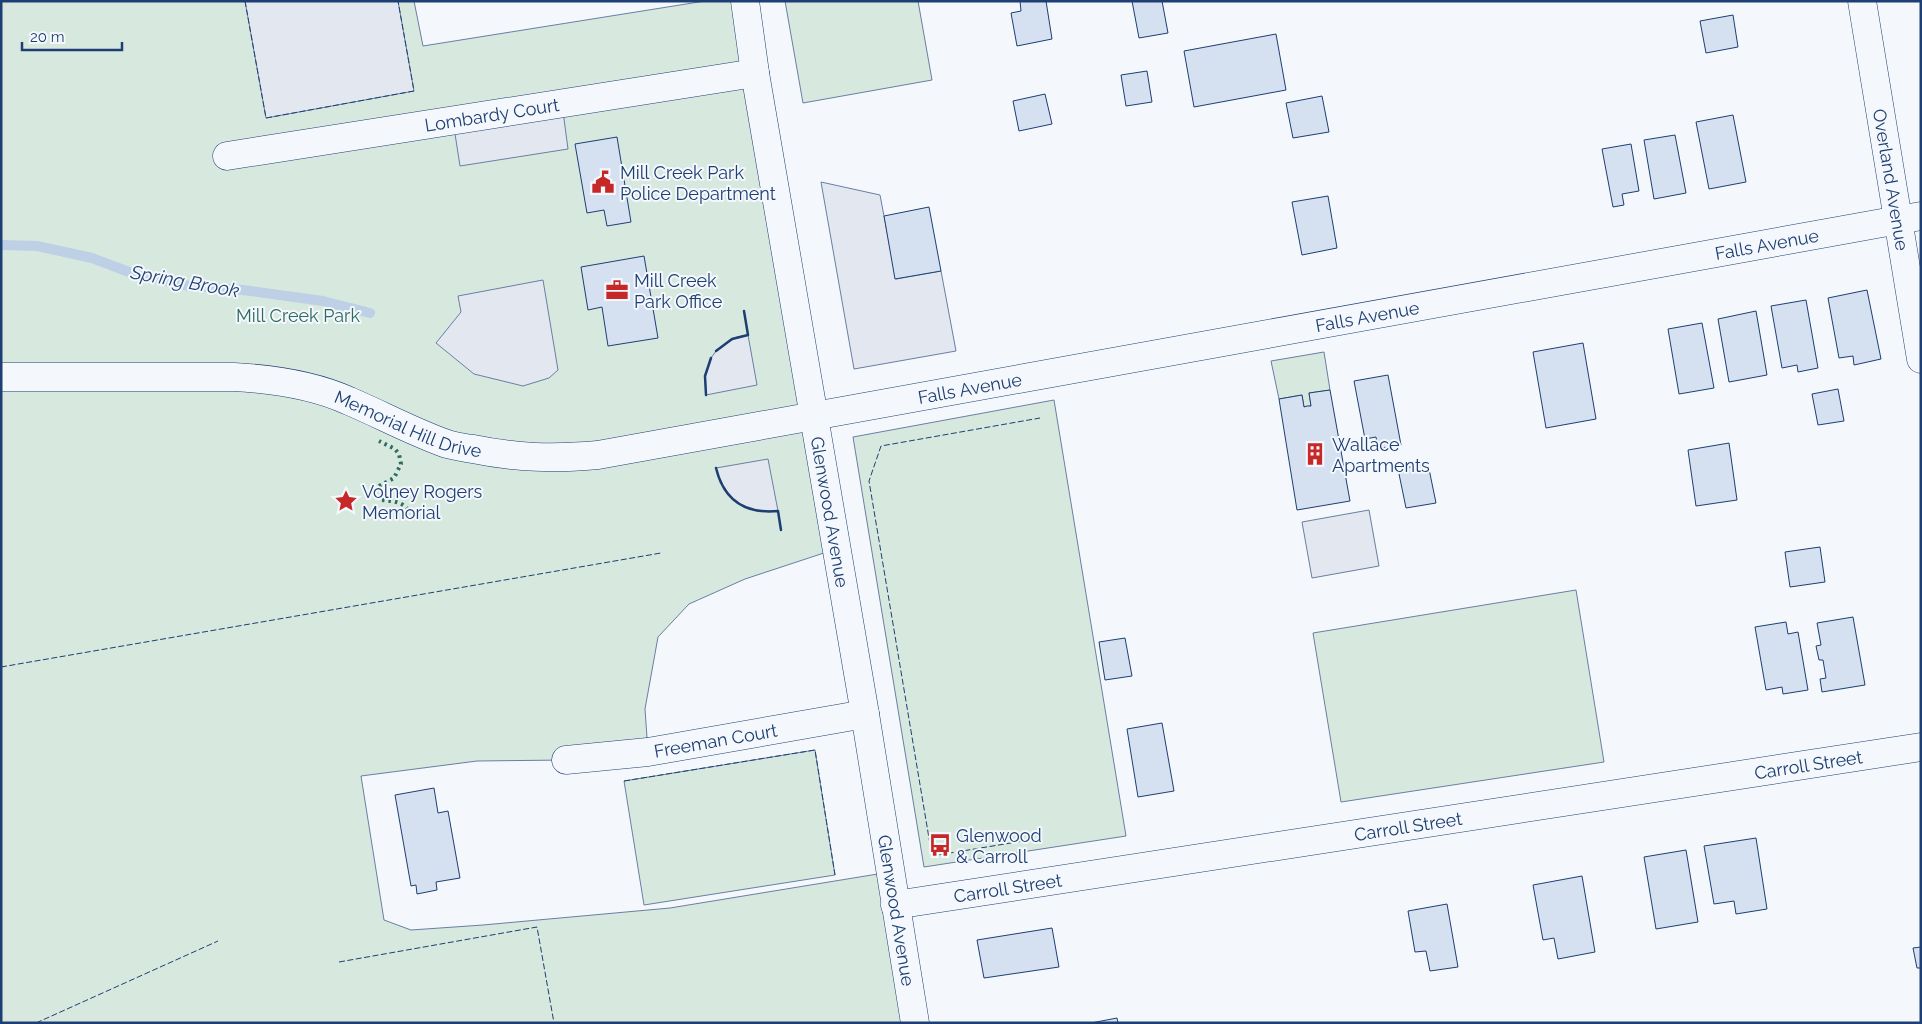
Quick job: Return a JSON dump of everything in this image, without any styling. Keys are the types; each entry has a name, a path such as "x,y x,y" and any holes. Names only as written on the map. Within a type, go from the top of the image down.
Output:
{"street":[{"name":"Glenwood Avenue","path":"745,1 915,1023"},
{"name":"Overland Avenue","path":"1862,1 1910,218 1921,359"},
{"name":"Lombardy Court","path":"227,156 756,74"},
{"name":"Falls Avenue","path":"814,417 1910,218"},
{"name":"Memorial Hill Drive","path":"1,377 234,377 258,379 310,388 348,400 403,427 448,444 504,456 556,459 598,455 814,417"},
{"name":"Freeman Court","path":"566,760 648,752 865,714"},
{"name":"Carroll Street","path":"895,905 1921,747"}],"green space":[{"name":"Mill Creek Park","path":"1,1 414,1 423,46 705,1 745,1 836,549 745,579 689,604 658,637 645,709 648,752 566,760 477,761 361,776 384,920 411,930 670,908 890,872 915,1023 1,1023"},
{"path":"785,1 918,1 932,80 803,103"},
{"path":"1324,352 1330,390 1309,393 1311,406 1304,407 1302,395 1279,399 1271,361"},
{"path":"1054,400 1126,836 924,867 853,437"},
{"path":"1576,590 1604,762 1341,802 1313,633"},
{"path":"815,750 835,875 644,905 624,781"}],"shaded area":[{"path":"245,1 398,1 414,91 266,118"},
{"path":"562,104 568,149 460,166 453,121"},
{"path":"821,182 880,195 896,279 941,271 956,351 854,369"},
{"path":"543,280 558,370 549,378 523,386 474,374 436,343 461,312 458,296"},
{"path":"748,335 757,385 706,395 705,376 711,358 716,351 727,343 737,337"},
{"path":"768,459 778,511 756,511 737,503 720,482 716,468"},
{"path":"1369,510 1379,566 1312,578 1302,522"}],"building":[{"path":"1020,1 1046,1 1052,39 1017,46 1011,13 1021,11"},
{"path":"1132,1 1162,1 1168,33 1139,38"},
{"path":"1733,15 1738,47 1706,53 1700,21"},
{"path":"1276,34 1286,90 1194,107 1184,51"},
{"path":"1147,71 1152,102 1126,106 1121,75"},
{"path":"1045,94 1052,124 1019,131 1013,101"},
{"path":"1322,96 1329,132 1293,138 1286,103"},
{"path":"1733,115 1746,182 1709,189 1696,122"},
{"path":"1675,135 1686,193 1654,199 1644,140"},
{"name":"Mill Creek Park Police Department","path":"617,137 631,222 607,226 604,210 587,213 575,144"},
{"path":"1631,144 1639,191 1622,194 1624,205 1613,207 1602,149"},
{"path":"1328,196 1337,248 1302,255 1292,202"},
{"path":"929,207 941,271 895,279 884,216"},
{"name":"Mill Creek Park Office","path":"644,256 658,338 608,346 602,307 588,310 581,267"},
{"path":"1867,290 1881,359 1854,365 1853,356 1839,358 1828,298"},
{"path":"1806,300 1818,368 1798,372 1797,365 1782,368 1771,306"},
{"path":"1756,311 1767,375 1729,382 1718,319"},
{"path":"1702,323 1714,388 1679,394 1668,329"},
{"path":"1583,343 1596,419 1546,428 1533,352"},
{"path":"1388,375 1401,445 1378,449 1376,437 1365,439 1354,381"},
{"path":"1838,389 1844,421 1818,425 1812,394"},
{"name":"Wallace Apartments","path":"1330,390 1350,501 1297,510 1279,399 1302,395 1304,407 1311,406 1309,393"},
{"path":"1729,443 1737,500 1696,506 1688,450"},
{"path":"1428,464 1436,503 1406,508 1398,469"},
{"path":"1820,547 1825,582 1790,587 1785,552"},
{"path":"1853,617 1865,685 1822,692 1820,679 1826,678 1823,660 1819,660 1816,646 1821,645 1817,623"},
{"path":"1786,622 1788,634 1798,632 1808,690 1783,694 1782,687 1766,690 1755,627"},
{"path":"1125,638 1132,676 1105,680 1099,642"},
{"path":"1162,723 1174,791 1138,797 1127,729"},
{"path":"434,788 438,813 448,811 460,878 436,882 437,890 417,894 416,885 411,886 395,795"},
{"path":"1756,838 1767,909 1736,914 1734,901 1714,904 1704,846"},
{"path":"1686,850 1698,922 1656,929 1644,857"},
{"path":"1582,876 1595,952 1558,959 1554,938 1543,940 1533,885"},
{"path":"1447,904 1458,967 1430,971 1426,951 1415,952 1408,911"},
{"path":"1052,928 1059,967 984,978 977,940"},
{"path":"1921,947 1921,968 1917,968 1913,948"},
{"path":"1117,1018 1118,1023 1091,1023"}],"waterway":[{"name":"Spring Brook","path":"1,245 37,246 92,258 137,275 189,286 243,290 323,301 370,313"}],"hedge":[{"path":"379,441 395,449 399,454 401,464 394,478 379,486"},
{"path":"382,500 402,504 410,513"}],"fence":[{"path":"245,1 266,118 414,91 398,1"},
{"path":"1029,840 932,856 869,481 881,446 1040,418"},
{"path":"1,667 661,553"},
{"path":"624,781 815,750 835,875"},
{"path":"339,962 537,927 554,1023"},
{"path":"36,1023 218,941"}],"wall":[{"path":"716,351 732,339 748,335 744,311"},
{"path":"706,395 705,376 711,358"},
{"path":"716,468 725,489 738,503 756,510 778,511 781,530"}],"place":[{"name":"Mill Creek Park Police Department","path":"603,182"},
{"name":"Mill Creek Park Office","path":"617,290"},
{"name":"Wallace Apartments","path":"1315,454"},
{"name":"Volney Rogers Memorial","path":"346,501"},
{"name":"Glenwood & Carroll","path":"940,845"}]}
